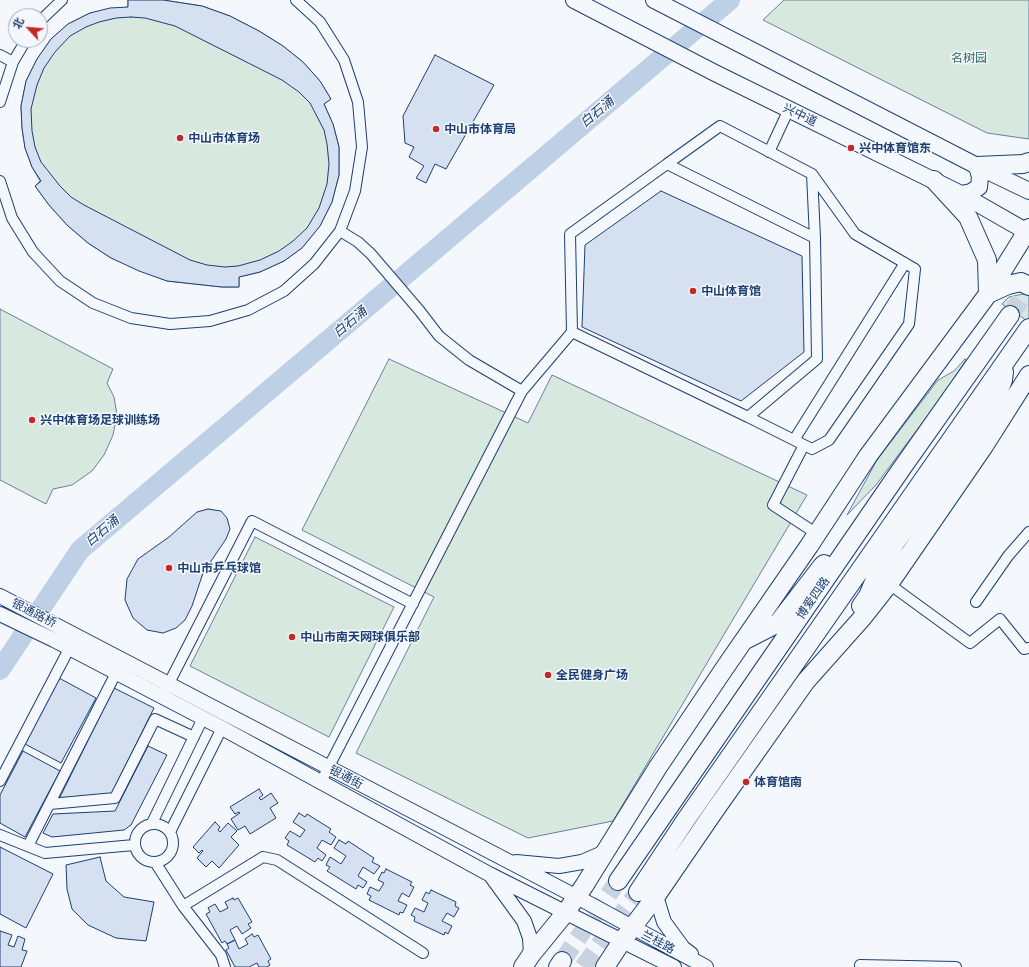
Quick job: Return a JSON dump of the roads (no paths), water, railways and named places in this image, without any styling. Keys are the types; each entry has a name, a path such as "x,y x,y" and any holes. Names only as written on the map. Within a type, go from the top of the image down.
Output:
{"highway":[{"path":"977,166 1023,164 1029,162"},
{"path":"934,180 968,217 987,260 988,294"},
{"path":"527,961 577,897 658,766 817,534 868,456 988,294 1028,231"},
{"path":"988,294 1008,285 1021,282 1029,286"},
{"name":"博爱四路","path":"618,881 1010,315"},
{"name":"博爱四路","path":"638,892 1029,328"},
{"path":"605,967 806,680 817,661 854,618 868,596 876,577 895,543 979,427 996,398 1003,380 1004,364"},
{"path":"806,680 863,617 889,584 984,446 1029,374"},
{"path":"742,642 778,623 822,566 844,553"}],"main road":[{"name":"兴中道","path":"574,0 703,67 934,180 1028,231"},
{"path":"662,2 739,44 977,166 1029,191"},
{"path":"961,194 971,192 979,187 980,177 977,166"}],"street":[{"path":"48,13 62,0"},
{"path":"0,181 12,218 33,252 60,281 93,303 124,316 170,324 210,322 248,310 284,291 314,264 340,231 355,191 362,147 358,102 344,60 320,22 296,0"},
{"path":"0,102 14,62 22,48"},
{"path":"0,55 14,62"},
{"path":"769,152 789,109"},
{"path":"322,782 522,392 572,332 570,234 720,126 812,174 855,234 915,269 909,324 829,440 812,449 572,332"},
{"path":"667,164 815,238"},
{"path":"748,417 817,359 815,238 812,174"},
{"path":"340,231 358,242 385,270 439,336 469,360 522,392"},
{"path":"794,440 905,263"},
{"path":"804,445 773,505 817,534"},
{"path":"165,690 252,521 413,604"},
{"path":"976,602 1008,556 1029,532"},
{"path":"889,584 970,643 1000,619 1024,649 1029,648"},
{"name":"银通路桥","path":"3,598 60,627"},
{"name":"银通路桥","path":"0,614 54,640"},
{"name":"银通街","path":"60,627 165,690 203,718 489,874 566,912 627,935"},
{"name":"银通街","path":"54,640 116,673 165,690 329,768 577,897 627,935"},
{"path":"0,781 69,649"},
{"path":"28,846 116,673"},
{"path":"152,823 203,718"},
{"path":"50,804 115,798 155,719 194,737"},
{"path":"170,832 222,728"},
{"path":"152,823 162,825 170,832 173,838 171,851 162,861 149,862 139,856 134,844 135,838 141,828 152,823"},
{"path":"0,835 45,853 134,844"},
{"path":"502,859 518,863 559,866 582,862 605,852"},
{"path":"183,906 263,857 277,860 423,953"},
{"path":"155,862 183,906 221,955 225,967"},
{"path":"489,874 524,921 530,938 527,961"},
{"path":"656,896 664,922 683,948 706,967"},
{"name":"兰桂路","path":"627,935 674,967"},
{"name":"兰桂路","path":"627,935 706,967"},
{"path":"860,967 860,965 956,967"}],"waterway":[{"name":"白石涌","path":"0,670 80,550 730,0"}],"tunnel":[{"path":"1010,315 1029,288"},
{"path":"562,961 618,881"},
{"path":"583,967 638,892"}],"place":[{"name":"中山市体育局","path":"436,129"},
{"name":"中山市体育场","path":"180,138"},
{"name":"兴中体育馆东","path":"851,148"},
{"name":"中山体育馆","path":"693,291"},
{"name":"兴中体育场足球训练场","path":"32,420"},
{"name":"中山市乒乓球馆","path":"169,568"},
{"name":"中山市南天网球俱乐部","path":"292,637"},
{"name":"全民健身广场","path":"548,675"},
{"name":"体育馆南","path":"746,782"}],"park label":[{"name":"名树园","path":"969,58"}]}
